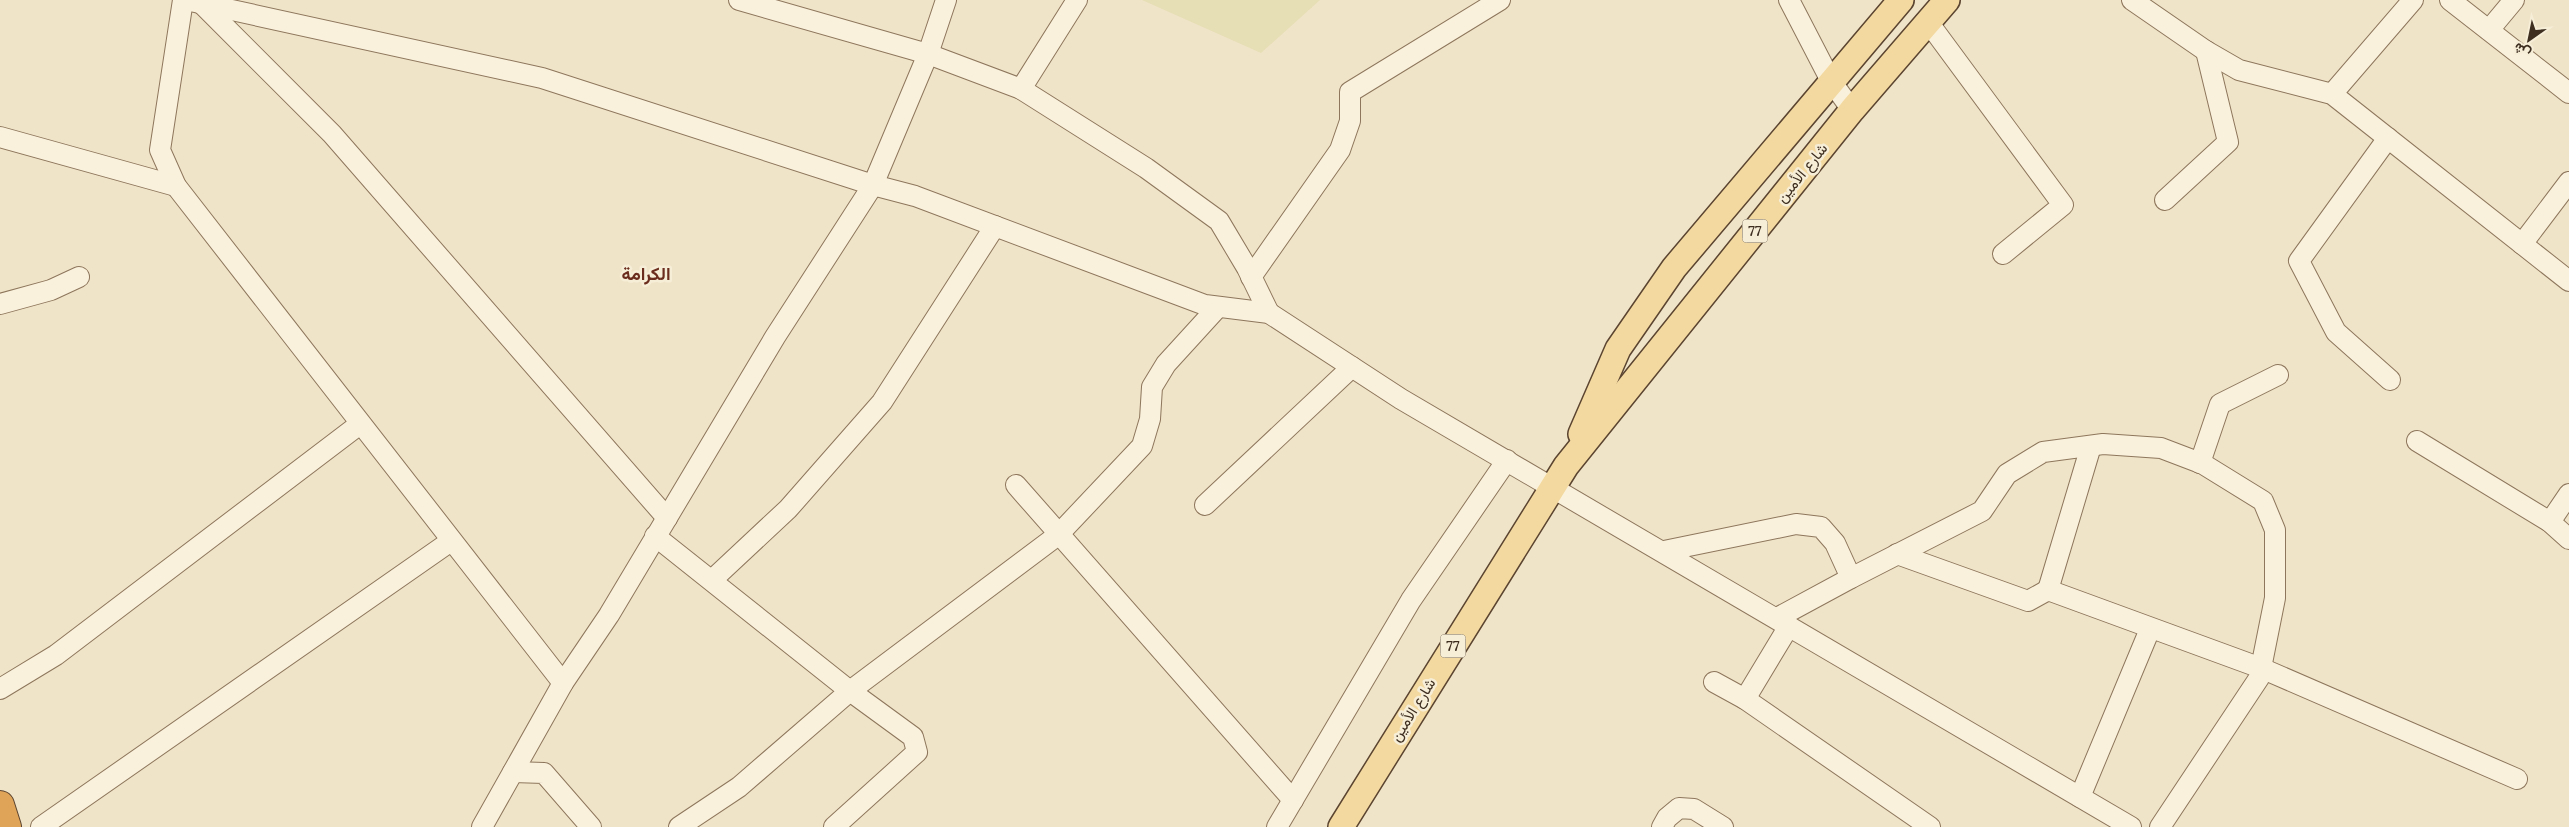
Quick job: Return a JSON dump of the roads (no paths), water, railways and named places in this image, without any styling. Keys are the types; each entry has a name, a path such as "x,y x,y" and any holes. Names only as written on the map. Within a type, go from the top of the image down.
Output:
{"main road":[{"name":"شارع الأمين","path":"1566,466 1618,349 1668,276 1901,0"},
{"name":"شارع الأمين","path":"1340,827 1566,466 1852,110 1947,0"}],"street":[{"path":"740,0 928,54 1021,89 1146,168 1219,221 1270,313"},
{"path":"482,827 563,683 608,615 775,337 873,185 928,54 946,0"},
{"path":"1021,89 1076,0"},
{"path":"1251,277 1340,150 1350,121 1350,92 1500,0"},
{"path":"1789,0 1831,81 1852,110"},
{"path":"2132,0 2206,51 2239,70 2332,94 2569,281"},
{"path":"2332,94 2413,0"},
{"path":"2450,0 2569,93"},
{"path":"2489,30 2514,0"},
{"path":"191,2 542,78 873,185 915,196 1205,305 1270,313 1401,398 2131,827"},
{"path":"191,2 160,150 176,186 563,683"},
{"path":"191,2 332,134 667,518"},
{"path":"1928,22 2063,205 2003,254"},
{"path":"2165,200 2228,142 2206,51"},
{"path":"0,137 176,186"},
{"path":"2388,138 2300,261 2336,332 2390,380"},
{"path":"2522,244 2569,182"},
{"path":"712,580 788,509 882,402 995,226"},
{"path":"0,304 51,290 79,276"},
{"path":"679,827 739,787 850,691 1058,534 1142,446 1150,419 1152,387 1166,364 1218,306"},
{"path":"1205,505 1352,367"},
{"path":"2200,463 2220,404 2278,375"},
{"path":"0,689 56,654 360,424"},
{"path":"2416,441 2550,522 2569,539"},
{"path":"1745,699 1783,622 1851,578 1982,511 2007,474 2043,452 2103,444 2161,448 2200,463 2263,501 2275,530 2275,598 2259,678 2160,827"},
{"path":"1897,554 2028,601 2048,590 2091,446"},
{"path":"1277,827 1411,600 1507,460"},
{"path":"1016,485 1293,800"},
{"path":"2550,522 2569,494"},
{"path":"1664,552 1796,524 1821,527 1835,543 1851,578"},
{"path":"655,536 850,691 913,737 917,752 834,827"},
{"path":"41,827 451,541"},
{"path":"2048,590 2150,629 2261,668 2517,778"},
{"path":"2080,797 2150,629"},
{"path":"1714,682 1745,699 1930,827"},
{"path":"513,772 544,774 591,827"},
{"path":"1662,827 1668,818 1679,808 1694,809 1723,827"}],"district":[{"name":"الكرامة","path":"646,274"}]}
